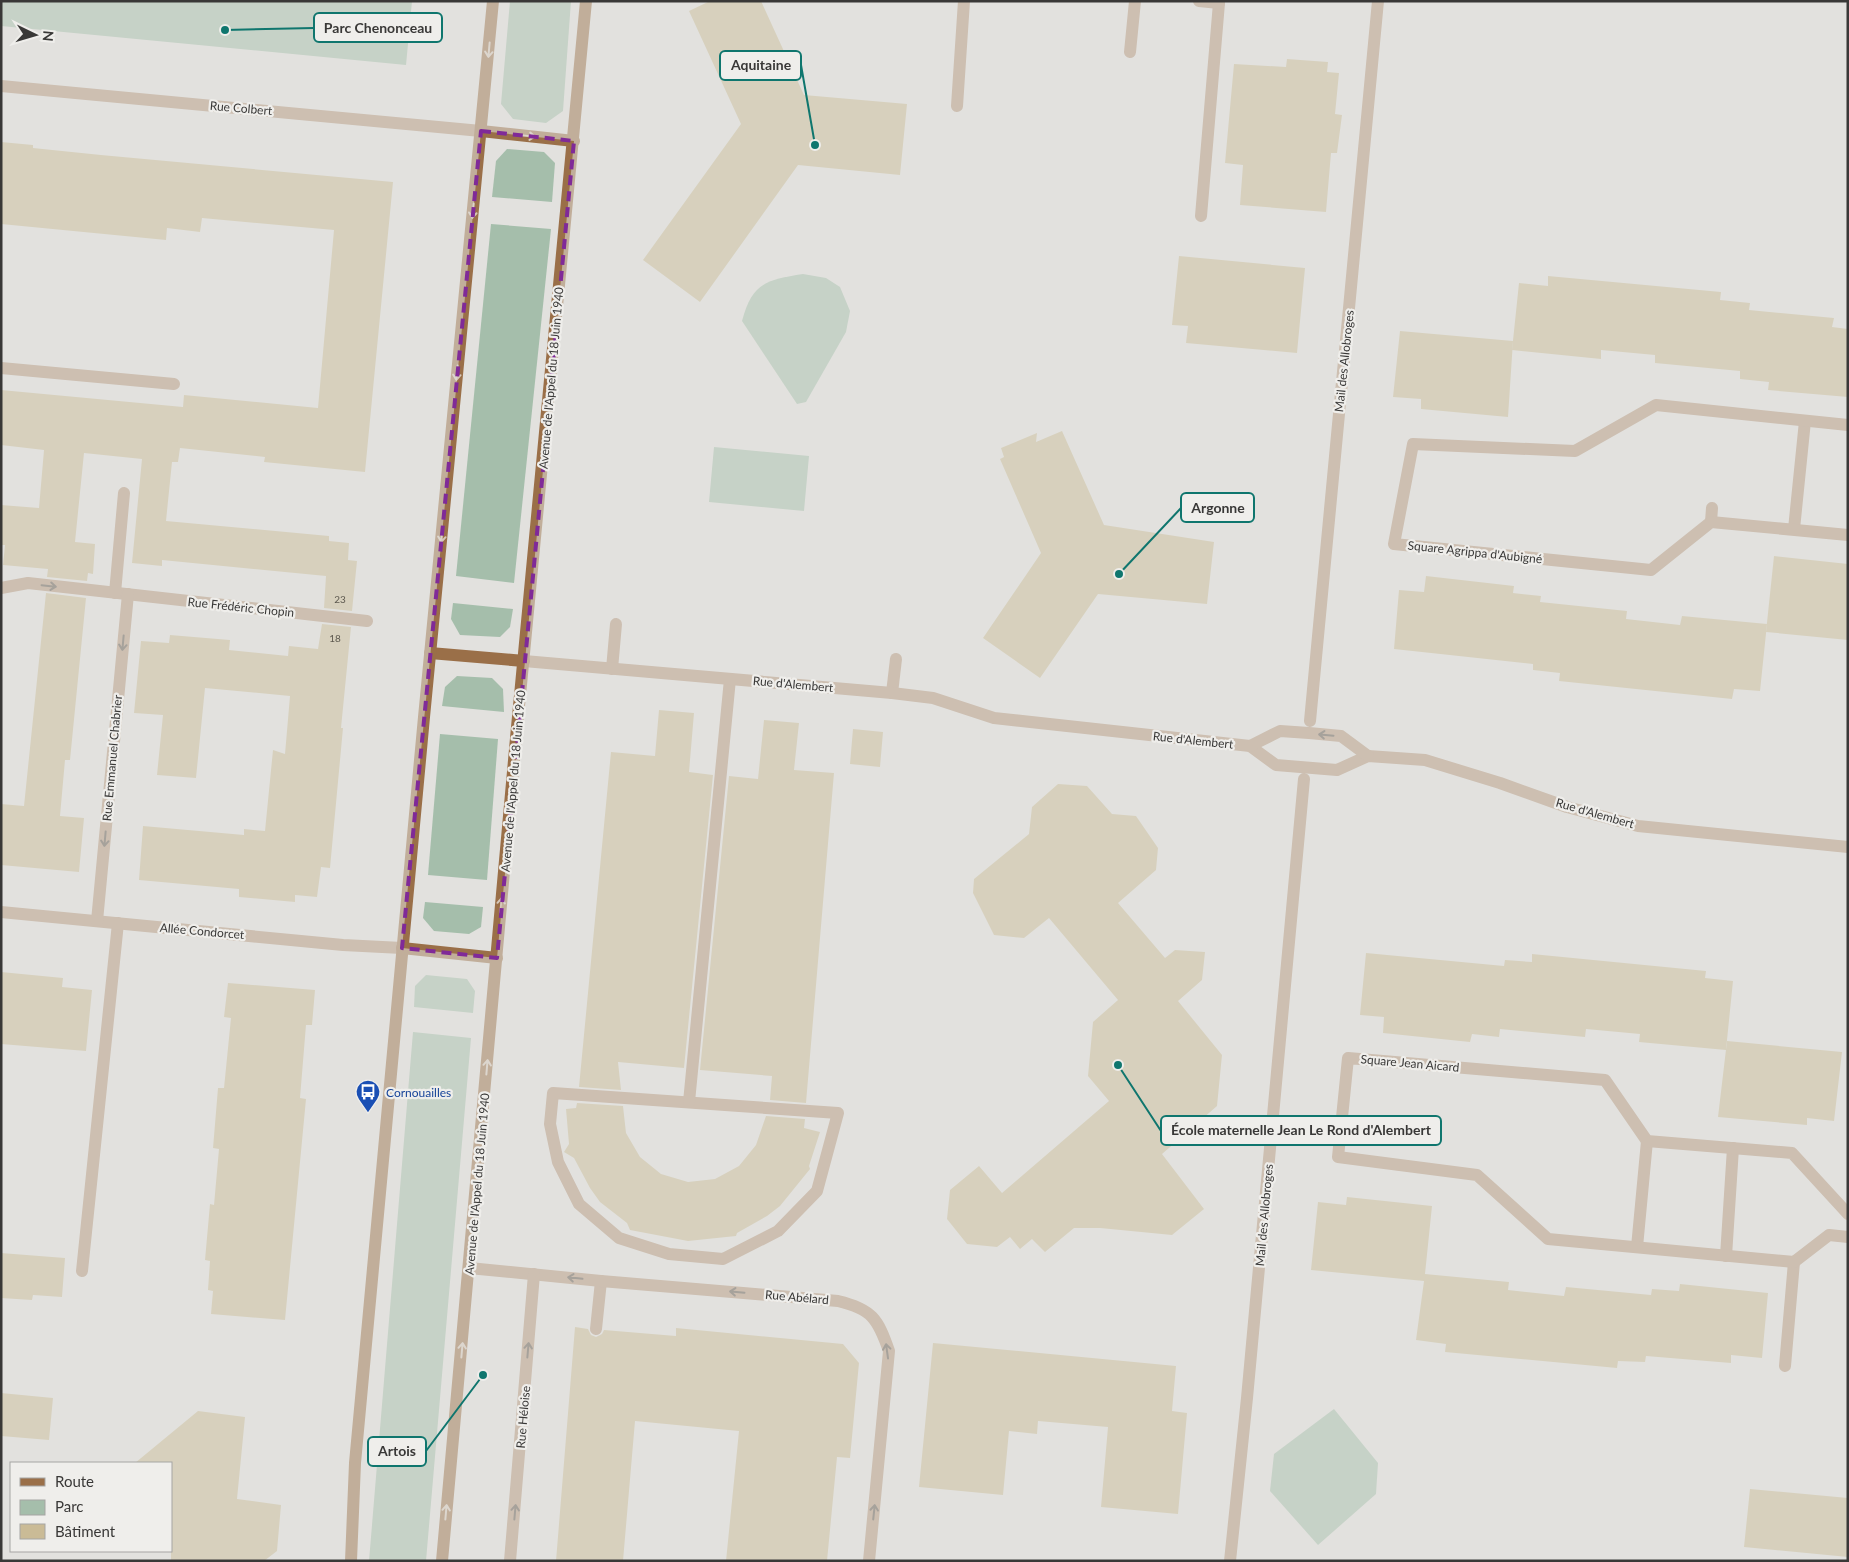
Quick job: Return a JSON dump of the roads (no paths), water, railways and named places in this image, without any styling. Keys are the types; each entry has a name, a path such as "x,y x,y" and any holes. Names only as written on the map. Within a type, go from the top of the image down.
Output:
{"street":[{"path":"351,1561 354,1463 430,653 494,1"},
{"name":"Avenue de l'Appel du 18 Juin 1940","path":"442,1561 496,958 586,1"},
{"path":"957,106 964,1"},
{"path":"1130,52 1135,1"},
{"path":"1199,1 1219,3 1201,216"},
{"name":"Mail des Allobroges","path":"1310,722 1378,1"},
{"name":"Rue Colbert","path":"1,86 481,131"},
{"path":"481,131 574,141"},
{"path":"1,368 174,384"},
{"name":"Square Agrippa d'Aubigné","path":"1711,522 1651,570 1394,544 1413,444 1575,451 1656,405 1720,415 1848,425"},
{"path":"1794,530 1805,421"},
{"path":"121,593 124,493"},
{"path":"1712,508 1711,522 1848,535"},
{"name":"Rue Frédéric Chopin","path":"1,588 28,583 367,621"},
{"name":"Rue Emmanuel Chabrier","path":"97,921 121,593"},
{"path":"612,669 616,624"},
{"path":"430,653 524,661"},
{"path":"892,692 896,659"},
{"name":"Rue d'Alembert","path":"524,661 892,692 933,698 994,718 1250,746 1276,765 1337,770 1368,756 1425,760 1567,806 1638,826 1848,847"},
{"path":"689,1102 730,679"},
{"path":"1250,746 1280,731 1299,732 1341,736 1368,756"},
{"name":"Mail des Allobroges","path":"1230,1561 1247,1398 1304,780"},
{"name":"Allée Condorcet","path":"1,912 343,945 402,948"},
{"path":"82,1271 118,923"},
{"path":"402,948 496,958"},
{"name":"Square Jean Aicard","path":"1647,1141 1605,1080 1348,1058 1338,1157 1477,1175 1548,1239 1794,1262"},
{"path":"553,1093 689,1102 838,1113 817,1191 778,1231 722,1259 669,1254 619,1238 579,1204 558,1162 550,1124 553,1093"},
{"path":"1638,1247 1647,1141 1792,1154 1848,1214"},
{"path":"1726,1256 1733,1148"},
{"path":"1786,1366 1794,1262 1829,1235 1848,1237"},
{"name":"Rue Abélard","path":"469,1268 838,1301 855,1305 869,1313 882,1330 889,1351 869,1561"},
{"name":"Rue Héloise","path":"510,1561 534,1274"},
{"path":"596,1329 601,1281"}],"place":[{"name":"Parc Chenonceau","path":"225,30"},
{"name":"Aquitaine","path":"815,145"},
{"name":"Argonne","path":"1119,574"},
{"name":"École maternelle Jean Le Rond d'Alembert","path":"1118,1065"},
{"name":"Cornouailles","path":"368,1113"},
{"name":"Artois","path":"483,1375"}]}
